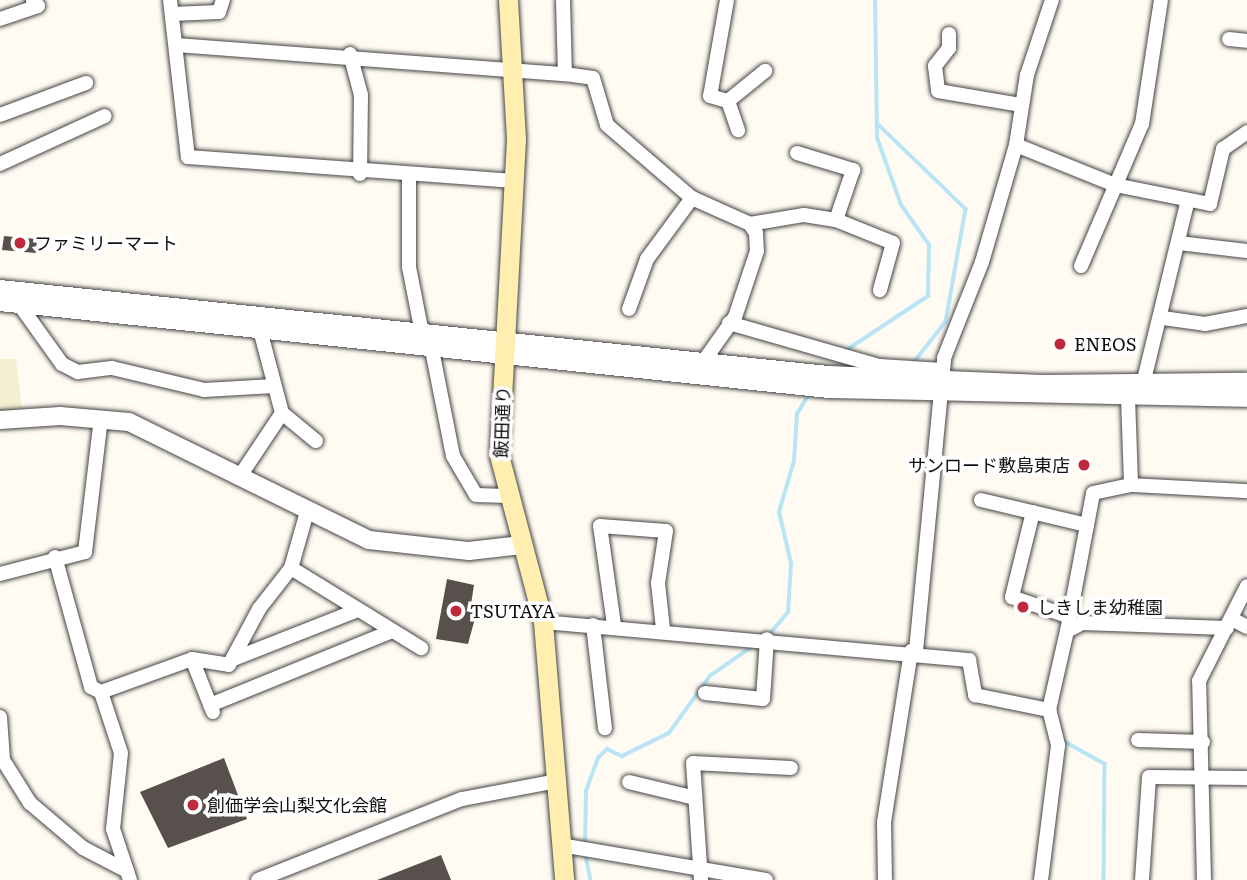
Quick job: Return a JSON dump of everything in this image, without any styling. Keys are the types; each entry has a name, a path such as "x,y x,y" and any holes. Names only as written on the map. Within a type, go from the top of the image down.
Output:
{"main road":[{"name":"飯田通り","path":"508,0 516,74 514,181 499,455 507,496 543,622 564,880"}],"street":[{"path":"0,19 38,6 33,0"},
{"path":"223,0 219,12 171,7 188,157 409,178 514,181"},
{"path":"563,0 565,74"},
{"path":"727,0 710,96 728,101"},
{"path":"886,880 884,822 914,651 942,382 1016,145 1022,105 1052,0"},
{"path":"1081,266 1142,124 1161,0"},
{"path":"949,34 949,48 935,66 938,91 1022,105"},
{"path":"1229,39 1247,41"},
{"path":"176,45 351,54 516,74 565,74 593,78 607,125 692,198 750,225 782,216 836,220 893,243 880,290"},
{"path":"351,54 361,95 360,174"},
{"path":"728,101 765,71"},
{"path":"0,115 86,83"},
{"path":"728,101 738,130"},
{"path":"0,164 105,117"},
{"path":"1016,145 1115,185 1187,203 1210,204 1223,149 1247,132"},
{"path":"797,153 853,170 836,220"},
{"path":"409,178 409,267 422,333"},
{"path":"629,309 648,259 692,198"},
{"path":"1143,384 1163,317 1187,203"},
{"path":"703,362 729,323 757,251 750,225"},
{"path":"1179,243 1247,251"},
{"path":"1,291 422,333 505,350 942,382 1247,382"},
{"path":"1,291 19,304 62,364 78,372 112,368 204,390 274,386"},
{"path":"19,304 432,350 505,350 703,362 1128,397 1247,398"},
{"path":"1163,317 1205,324 1247,316"},
{"path":"729,323 942,382"},
{"path":"260,330 282,414 316,441"},
{"path":"432,350 453,456 476,495 507,496"},
{"path":"1128,397 1130,485"},
{"path":"240,476 282,414"},
{"path":"0,574 55,557 85,552 101,418"},
{"path":"0,420 101,418 164,435 353,536 382,543 469,551 522,545"},
{"path":"1041,880 1058,745 1049,710 1069,624 1093,493 1130,485 1247,491"},
{"path":"981,500 1087,526"},
{"path":"101,692 192,659 229,665 236,658 259,609 291,568 307,512"},
{"path":"1033,512 1012,597 1069,624 1229,624 1247,627"},
{"path":"614,625 600,526 666,531 658,583 663,629"},
{"path":"55,557 91,687 101,692 121,753 112,812 128,875"},
{"path":"291,568 421,648"},
{"path":"1204,880 1202,668 1229,624 1247,586"},
{"path":"236,658 359,610"},
{"path":"543,622 614,625 914,651 969,660 975,695 1049,710"},
{"path":"593,625 605,728"},
{"path":"192,659 212,709 392,631"},
{"path":"705,693 763,699 767,639"},
{"path":"0,717 6,776 51,824 128,875"},
{"path":"1138,740 1203,742"},
{"path":"701,876 693,763 791,768"},
{"path":"1142,880 1149,777 1247,778"},
{"path":"258,880 462,799 557,781"},
{"path":"629,782 695,798"},
{"path":"561,845 701,876 766,880"}],"shaded area":[{"path":"0,359 16,359 23,418 0,420"}],"building":[{"path":"4,236 37,239 36,253 2,250"},
{"path":"447,579 474,585 470,611 477,611 468,644 436,639"},
{"name":"創価学会山梨文化会館","path":"224,758 247,819 168,848 140,792"},
{"path":"441,855 451,880 377,880"}],"waterway":[{"path":"845,351 928,296 929,245 901,205 877,138 875,0"},
{"path":"879,125 966,209 946,322 913,364"},
{"path":"768,636 788,612 791,564 779,512 794,461 797,414 809,394"},
{"path":"585,844 586,791 598,758 607,749 622,756 669,733 710,676 753,646"},
{"path":"1062,740 1105,764 1104,880"},
{"path":"586,855 591,880"}],"place":[{"name":"ファミリーマート","path":"20,243"},
{"name":"ENEOS","path":"1060,344"},
{"name":"サンロード敷島東店","path":"1084,465"},
{"name":"しきしま幼稚園","path":"1023,607"},
{"name":"TSUTAYA","path":"456,611"},
{"name":"創価学会山梨文化会館","path":"193,805"}]}
